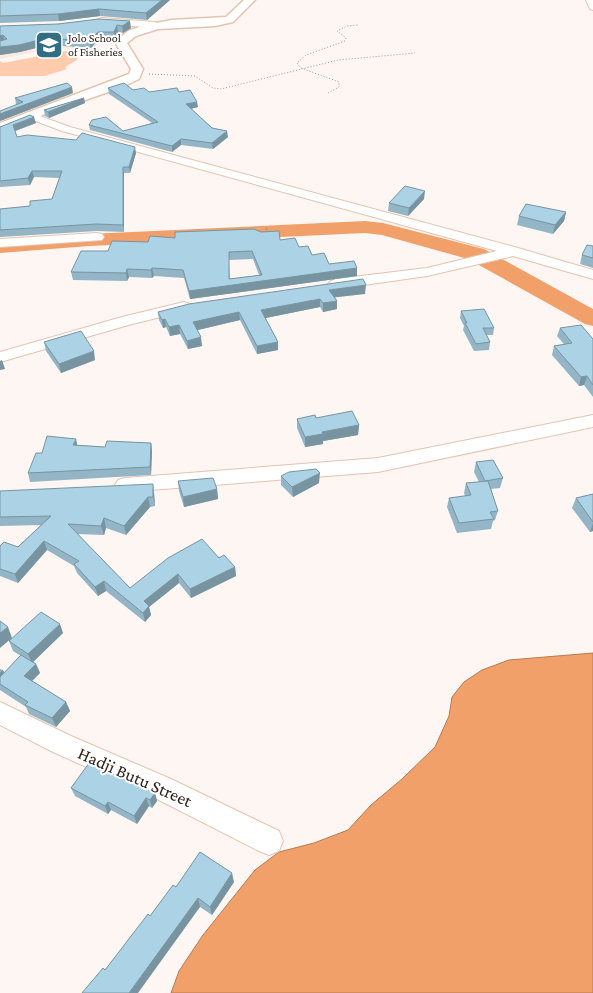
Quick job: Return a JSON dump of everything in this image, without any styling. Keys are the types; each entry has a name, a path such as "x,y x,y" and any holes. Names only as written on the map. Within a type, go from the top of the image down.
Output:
{"street":[{"path":"91,21 155,25 229,20 250,0"},
{"path":"590,0 593,7"},
{"path":"0,128 29,115 115,86 137,74 137,68 121,42 155,25"},
{"path":"29,115 66,129 513,251 593,275"},
{"path":"0,243 97,237"},
{"path":"325,286 408,275 513,251"},
{"path":"0,357 128,320 198,304"},
{"path":"107,486 378,465 593,421"},
{"name":"Hadji Butu Street","path":"0,713 62,744 162,788 269,841"}],"path":[{"path":"328,93 340,87 339,82 302,68 297,63 306,55 345,40 346,38 337,30 347,26 358,26"},
{"path":"137,74 194,76 213,88 221,89 338,60 415,53"},
{"path":"266,228 270,236"}],"shaded area":[{"name":"Jolo School of Fisheries","path":"84,34 103,42 88,51 57,48 0,59 0,35"},
{"path":"71,50 78,55 77,60 65,67 67,69 45,76 0,76 0,61 3,63"},
{"path":"593,653 593,993 171,993 179,971 203,935 255,870 279,852 314,843 348,830 371,805 402,779 435,747 449,716 452,697 464,682 482,670 509,660"}],"building":[{"path":"0,0 162,0 146,13 99,9 58,14 0,16"},
{"path":"99,19 130,21 122,26 117,25 114,32 98,32 89,41 47,38 19,45 0,47 0,41 7,39 3,35 0,36 0,26 58,24"},
{"path":"67,83 72,87 0,114 0,111 23,102 15,98"},
{"path":"124,83 133,90 144,88 149,92 177,88 179,92 190,90 197,102 186,104 212,128 227,131 212,143 181,139 172,146 89,125 92,120 106,117 123,131 158,122 108,88"},
{"path":"84,98 48,112 44,110"},
{"path":"30,115 34,117 13,125 17,137 27,135 76,140 82,133 135,147 129,167 123,167 123,225 96,224 0,230 0,209 30,206 30,201 52,199 62,171 32,171 28,178 0,181 0,127"},
{"path":"405,186 425,191 409,208 389,203"},
{"path":"526,204 566,212 555,225 519,216"},
{"path":"254,229 261,232 279,231 280,240 295,238 299,247 308,246 312,255 324,253 329,264 354,261 357,268 189,291 183,270 152,268 151,270 127,269 126,273 71,272 81,251 108,251 112,241 148,242 150,236 175,238 175,232","holes":["252,251 262,275 229,279 229,252"]},
{"path":"587,245 593,246 593,258 582,255"},
{"path":"363,279 366,285 329,290 337,301 323,303 320,299 261,310 278,342 257,346 239,312 193,322 201,337 187,341 179,325 169,327 165,319 162,320 158,312 189,304"},
{"path":"484,309 494,328 483,328 490,342 476,344 461,311"},
{"path":"581,325 593,339 593,385 587,376 581,377 554,346 572,343 560,328"},
{"path":"81,331 94,351 59,364 44,342"},
{"path":"352,411 359,425 305,437 297,419 315,415 316,418"},
{"path":"47,436 76,439 73,445 105,447 107,441 151,443 150,467 28,473 36,453 42,453"},
{"path":"493,460 503,478 485,481 476,462"},
{"path":"316,469 320,473 292,487 281,476 289,472"},
{"path":"213,478 217,489 183,497 178,481"},
{"path":"488,481 498,511 490,512 494,519 459,523 449,498 471,495 466,483"},
{"path":"153,484 153,497 148,497 124,526 104,518 101,526 68,524 130,588 168,558 202,539 219,558 224,555 235,567 190,589 178,574 144,601 149,606 143,613 104,581 95,587 74,564 79,561 44,541 15,574 0,569 0,546 4,542 18,547 51,516 0,517 0,491"},
{"path":"593,494 593,522 576,498"},
{"path":"41,612 60,624 28,654 9,641"},
{"path":"0,621 8,627 0,633"},
{"path":"21,655 36,664 24,676 66,702 52,718 25,705 28,702 0,684 0,677"},
{"path":"89,763 155,793 150,800 146,798 134,816 108,802 105,806 71,788"},
{"path":"200,852 232,873 210,907 198,898 129,993 82,993 103,968 105,970 173,885 176,887"}],"waterway":[{"path":"0,247 89,240 365,227 383,229 476,254 593,319"}],"place":[{"name":"Jolo School of Fisheries","path":"49,45"}]}
